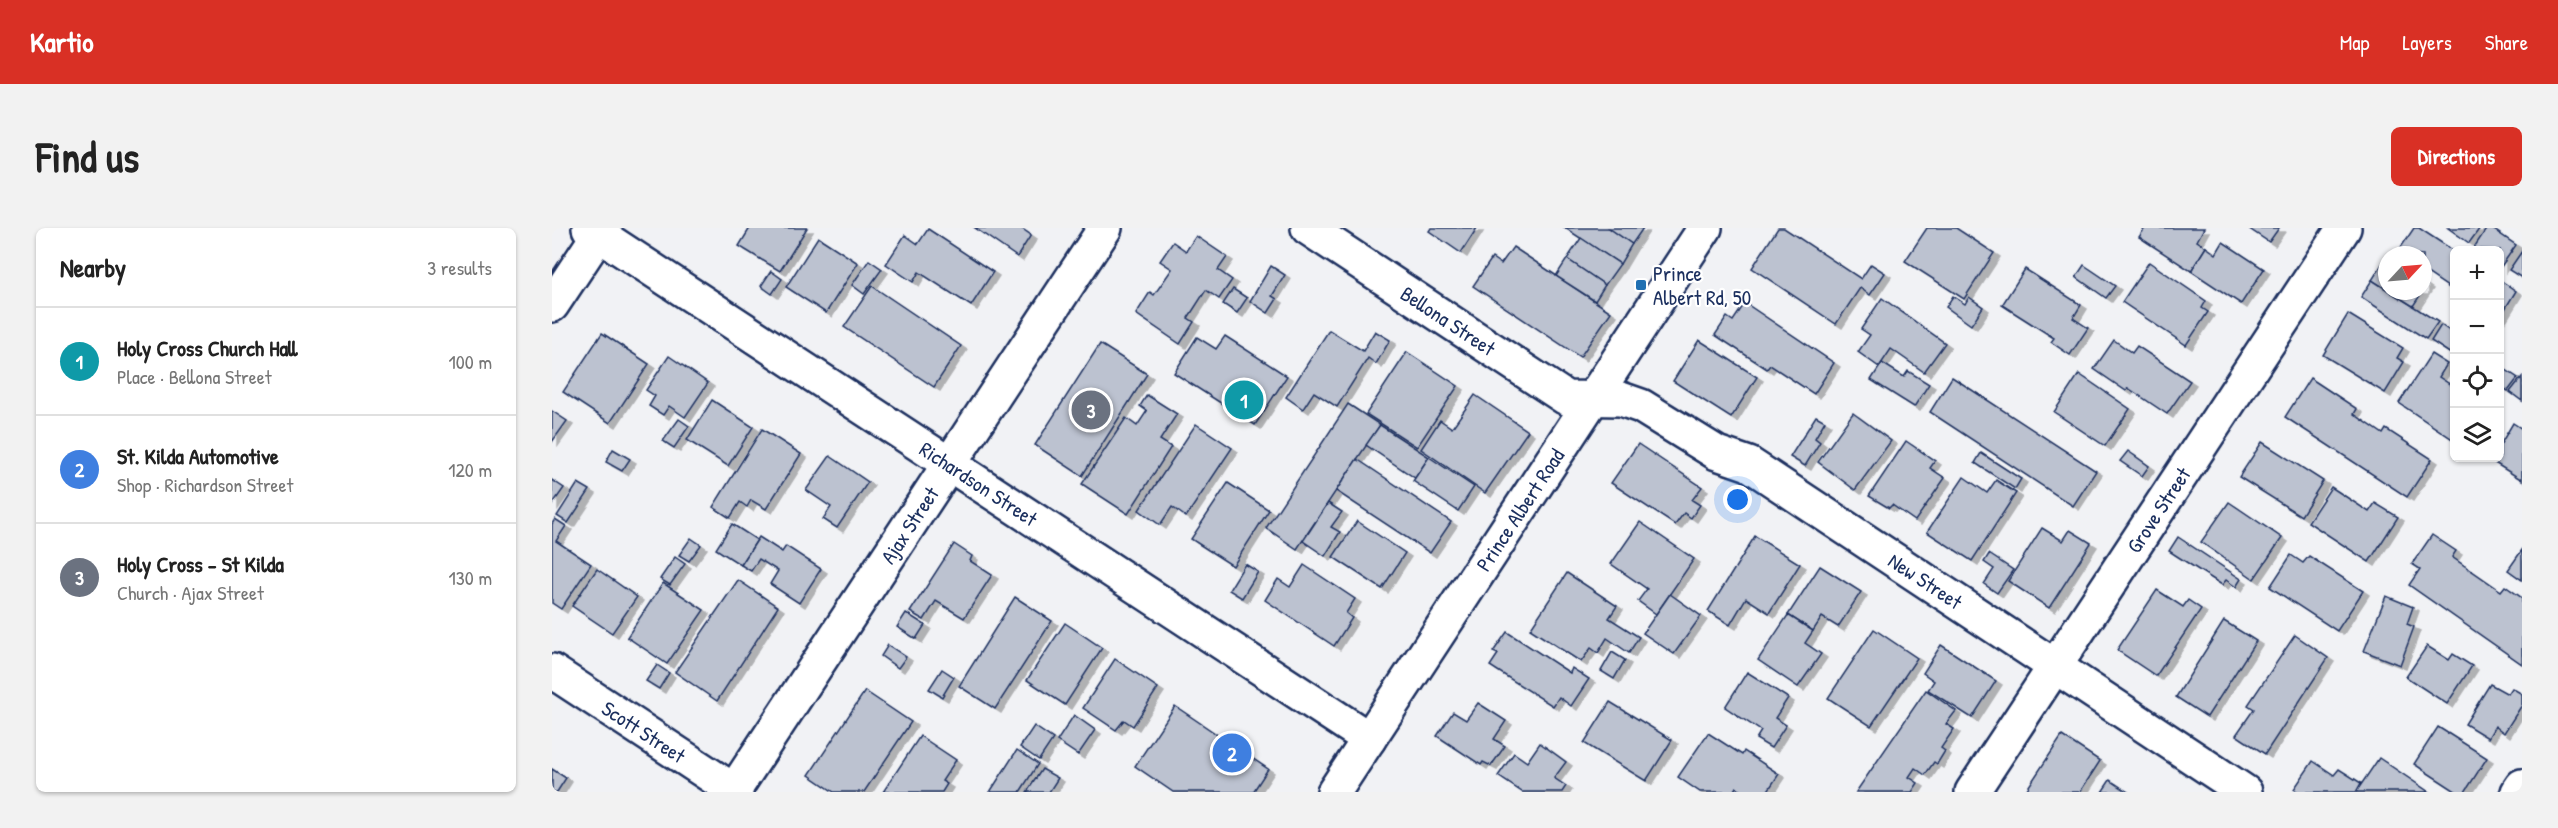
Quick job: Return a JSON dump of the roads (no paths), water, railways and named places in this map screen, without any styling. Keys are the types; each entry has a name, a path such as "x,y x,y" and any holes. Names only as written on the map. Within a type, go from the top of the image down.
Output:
{"street":[{"name":"Ajax Street","path":"734,792 1105,228"},
{"name":"Bellona Street","path":"1308,228 1566,398 1593,398"},
{"name":"Prince Albert Road","path":"1334,792 1705,228"},
{"name":"Grove Street","path":"1972,792 2344,228"},
{"name":"Richardson Street","path":"597,230 949,464 1370,739"},
{"path":"552,305 597,230"},
{"name":"New Street","path":"1593,398 1620,399 1641,406 1717,453 1749,464 2245,792"},
{"name":"Scott Street","path":"552,671 734,792"},
{"path":"2518,792 2522,786"}],"place":[{"name":"Prince Albert Rd, 50","path":"1641,285"},
{"name":"Holy Cross Church Hall","path":"1244,400"},
{"name":"Holy Cross - St Kilda","path":"1091,410"},
{"name":"St. Kilda Automotive","path":"1232,753"}]}
